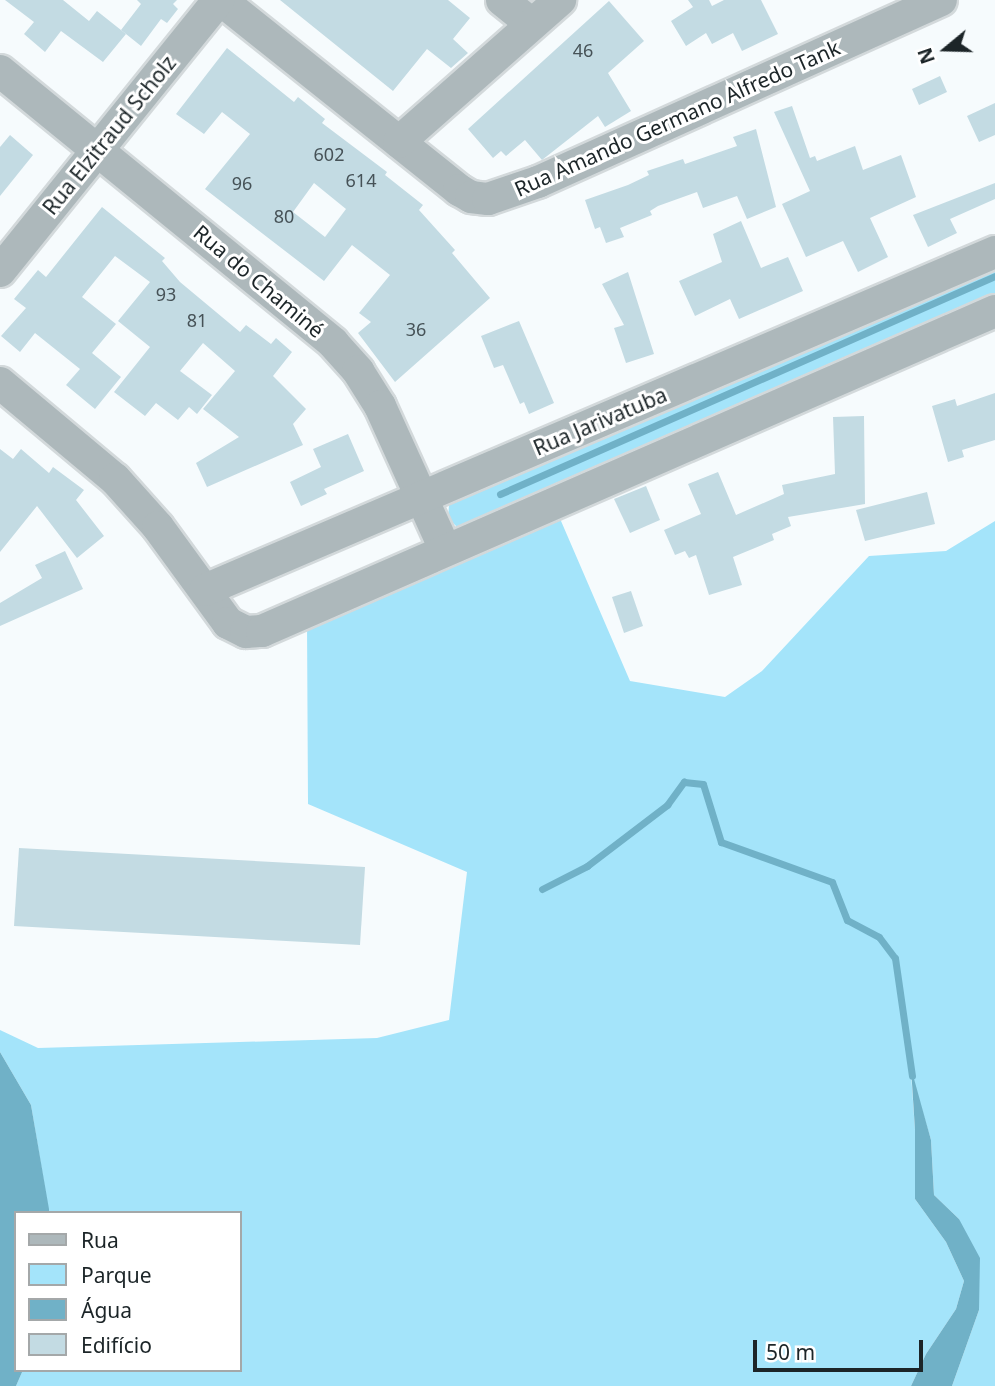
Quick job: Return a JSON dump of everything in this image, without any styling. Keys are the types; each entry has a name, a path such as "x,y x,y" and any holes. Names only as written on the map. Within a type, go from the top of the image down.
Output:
{"street":[{"name":"Rua Amando Germano Alfredo Tank","path":"220,0 471,197 488,199 504,196 942,0"},
{"name":"Rua Elzitraud Scholz","path":"0,271 220,0"},
{"path":"502,0 532,24"},
{"path":"399,142 560,0"},
{"name":"Rua do Chaminé","path":"0,71 333,343 358,371 380,406 424,496 445,549"},
{"name":"Rua Jarivatuba","path":"205,590 995,252"},
{"path":"0,383 115,479 158,527 234,628 246,632 262,631 995,311"}],"green space":[{"path":"995,263 995,300 465,528 458,528 448,518 449,505 453,500"},
{"path":"558,514 630,681 725,697 762,671 869,556 946,551 995,521 995,1386 952,1386 979,1310 959,1219 934,1195 931,1140 911,1073 915,1130 915,1199 946,1242 964,1281 956,1309 926,1354 911,1386 16,1386 22,1372 242,1372 242,1211 49,1211 31,1105 0,1052 0,1030 38,1048 377,1038 449,1020 467,872 308,804 307,622"}],"water":[{"path":"0,1052 31,1105 49,1211 14,1211 14,1372 22,1372 16,1386 0,1386"},
{"path":"911,1068 931,1140 934,1195 959,1219 980,1258 979,1310 952,1386 911,1386 926,1354 956,1309 964,1281 946,1242 915,1199 915,1130"}],"building":[{"path":"5,0 63,0 89,21 97,11 126,34 103,62 61,31 45,52 24,34 34,22"},
{"path":"137,0 177,0 173,4 178,9 167,23 161,19 141,46 121,30 141,4"},
{"path":"280,0 448,0 470,18 453,39 468,53 451,68 427,49 393,91"},
{"path":"688,0 709,0 712,6 724,0 761,0 778,34 742,51 733,33 712,44 706,33 686,46 671,21 693,7"},
{"path":"609,1 644,41 608,73 631,111 605,127 598,116 542,160 525,140 506,156 501,151 493,158 468,129"},
{"path":"227,48 294,102 298,97 325,119 322,123 387,172 385,175 423,205 419,210 455,250 452,253 490,298 395,382 358,333 371,322 359,313 390,275 352,245 324,281 205,189 250,134 222,112 204,134 176,114","holes":["314,183 346,209 325,237 293,212"]},
{"path":"940,76 947,92 919,105 912,89"},
{"path":"995,103 995,135 979,142 967,116"},
{"path":"792,106 810,158 815,156 817,161 855,146 863,170 901,155 916,197 870,218 888,257 858,272 843,241 806,257 782,204 810,191 774,112"},
{"path":"756,129 776,207 747,219 737,196 703,208 697,192 658,206 650,211 652,215 620,228 624,237 606,243 600,227 595,229 585,200 628,185 649,175 647,171 683,159 685,164 737,146 733,137"},
{"path":"10,135 33,155 0,196 0,147"},
{"path":"995,183 995,199 950,219 957,233 928,247 913,215"},
{"path":"102,207 165,258 162,261 180,282 240,332 246,325 271,344 276,338 292,352 273,376 306,409 293,424 303,445 207,487 196,463 239,437 203,409 235,371 203,343 180,371 212,395 197,414 189,407 178,420 156,403 145,416 114,392 150,347 118,321 150,282 115,256 82,297 116,324 92,353 121,377 95,409 66,385 80,369 35,333 20,352 1,336 26,308 14,299 38,270 46,277"},
{"path":"741,221 761,268 788,257 803,291 739,319 730,299 695,316 679,281 722,262 713,234"},
{"path":"628,272 654,354 626,363 614,328 624,325 602,284"},
{"path":"519,321 554,403 529,414 524,402 520,404 503,365 494,368 481,336"},
{"path":"995,393 995,440 962,450 964,457 948,462 932,406 955,399 957,406"},
{"path":"864,416 865,504 788,517 791,526 772,534 774,540 733,557 742,585 709,595 696,555 689,558 685,551 675,555 664,530 701,514 688,484 718,472 736,515 784,494 782,485 835,474 833,417"},
{"path":"348,434 364,471 324,489 327,494 301,506 290,482 321,467 313,449"},
{"path":"0,449 13,459 21,449 49,473 53,467 84,490 76,500 104,536 77,558 37,506 0,552"},
{"path":"646,486 660,520 630,533 614,499"},
{"path":"927,492 935,524 865,541 856,510"},
{"path":"65,551 83,589 0,626 0,603 42,578 35,565"},
{"path":"631,591 643,626 624,633 612,597"},
{"path":"19,848 365,867 360,945 14,926"}],"waterway":[{"path":"500,494 995,276"},
{"path":"542,889 587,866 667,805 684,782 703,784 721,842 832,882 847,920 879,937 895,958 912,1076"}]}
